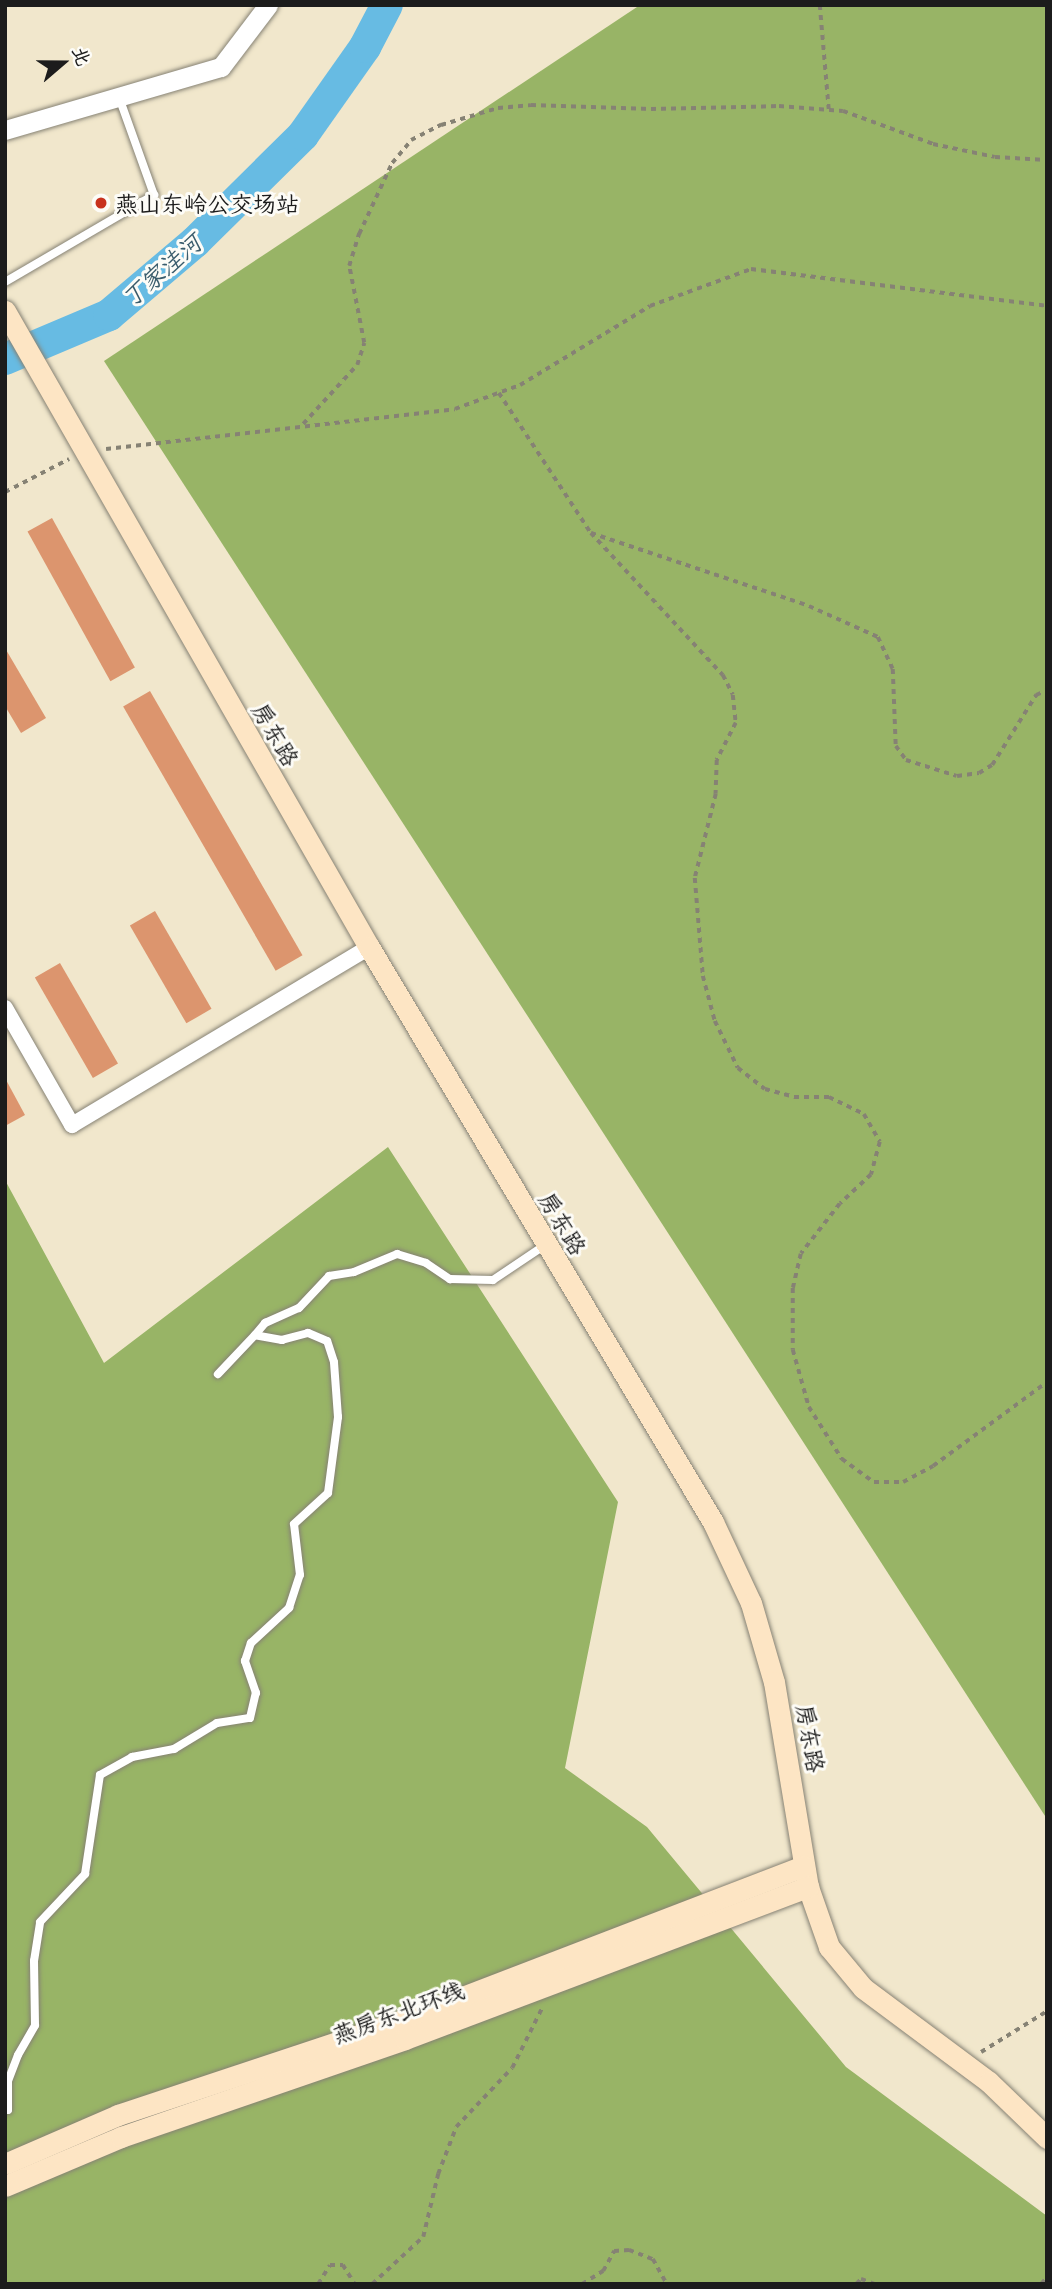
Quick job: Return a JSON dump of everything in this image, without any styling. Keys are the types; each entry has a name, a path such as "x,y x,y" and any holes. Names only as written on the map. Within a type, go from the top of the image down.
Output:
{"main road":[{"name":"房东路","path":"10,318 84,452 369,947 713,1522 751,1603 774,1682 803,1866 820,1925 841,1965 863,1988 964,2062 1047,2138"},
{"name":"燕房东北环线","path":"5,2164 118,2115 400,2021 803,1866"},
{"name":"燕房东北环线","path":"5,2186 121,2137 554,1984 808,1887"}],"street":[{"path":"5,130 220,67 268,5"},
{"path":"5,1008 72,1125 369,947"}],"lane":[{"path":"5,282 154,195 119,96"},
{"path":"218,1374 265,1323 299,1308 329,1276 354,1272 397,1254 426,1263 450,1279 493,1280 545,1245"},
{"path":"5,2107 8,2110 8,2081 18,2055 36,2025 34,1961 40,1922 85,1874 100,1775 132,1757 174,1749 217,1723 250,1718 256,1693 245,1661 251,1643 289,1608 300,1575 294,1524 328,1493 338,1417 327,1341 308,1333 282,1340 256,1335"}],"path":[{"path":"820,5 829,110"},
{"path":"303,424 357,365 364,343 349,266 359,234 392,163 411,140 441,125 498,108 531,105 829,110 933,144 995,157 1047,160"},
{"path":"5,492 84,452 303,424 455,409 520,385 650,306 751,269 1047,306"},
{"path":"499,393 591,533 723,675 733,695 736,723 717,760 716,794 695,878 703,976 715,1021 738,1068 765,1089 794,1097 829,1097 864,1114 880,1142 871,1175 840,1204 801,1254 793,1288 793,1349 809,1407 842,1459 874,1482 903,1482 933,1466 1047,1382"},
{"path":"591,533 809,606 878,637 893,668 896,746 906,760 926,769 957,776 992,765 1036,695 1047,690"},
{"path":"372,2284 423,2237 438,2174 456,2127 512,2068 554,1984"},
{"path":"964,2062 1047,2011"},
{"path":"582,2284 603,2271 614,2251 629,2250 653,2259 667,2284"},
{"path":"318,2284 330,2265 343,2265 355,2284"},
{"path":"1041,2284 1047,2277"},
{"path":"856,2284 861,2279 875,2284"}],"green space":[{"path":"640,5 1047,5 1047,1819 104,361"},
{"path":"388,1147 618,1502 565,1768 647,1827 846,2067 1047,2216 1047,2284 5,2284 5,1180 104,1363"}],"building":[{"path":"52,518 135,668 110,681 28,532"},
{"path":"5,648 46,718 21,733 5,706"},
{"path":"150,691 303,955 276,971 123,706"},
{"path":"155,911 212,1009 186,1023 130,926"},
{"path":"60,963 118,1063 93,1078 35,978"},
{"path":"5,1078 25,1115 5,1126"}],"waterway":[{"name":"丁家洼河","path":"5,359 109,315 195,242 303,135 365,47 387,5"}],"place":[{"name":"燕山东岭公交场站","path":"101,203"}]}
